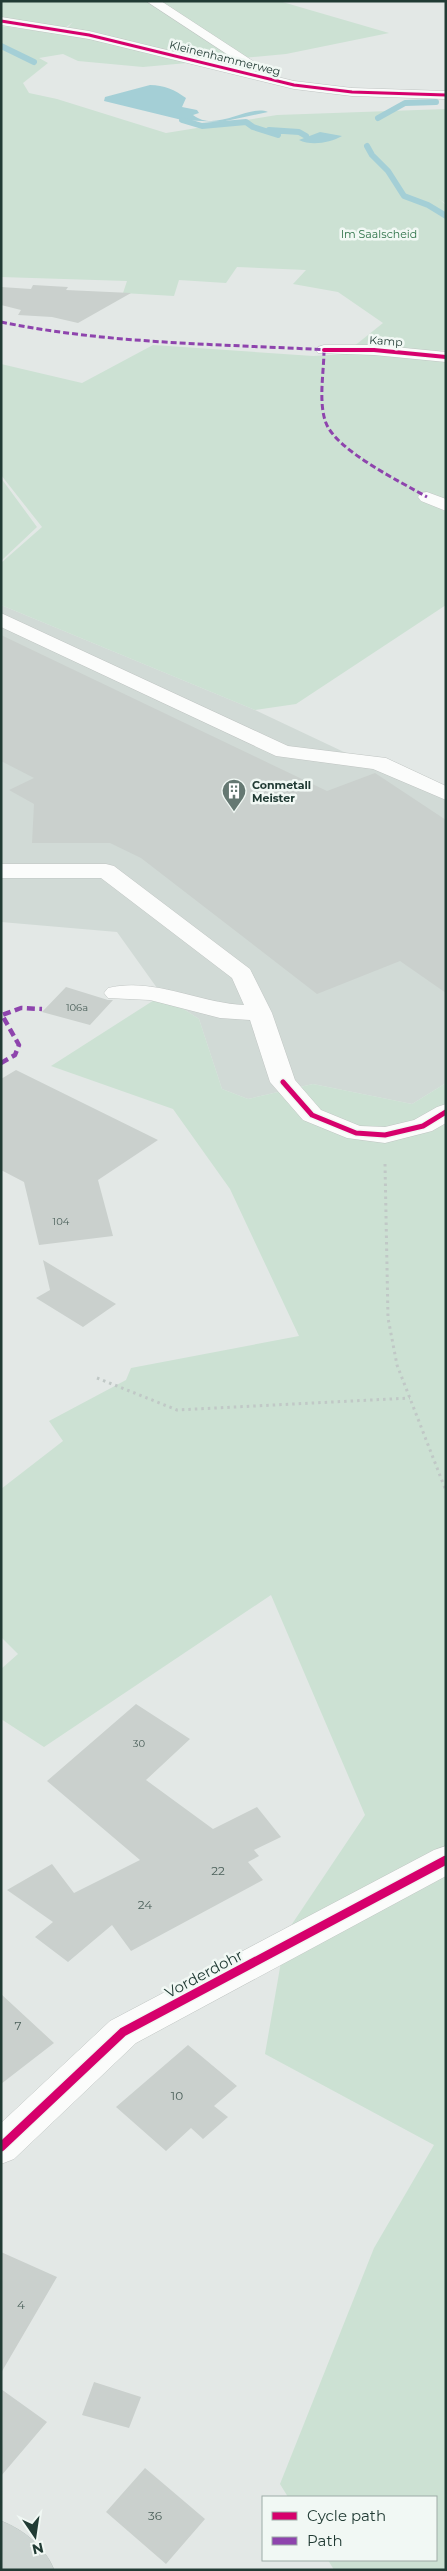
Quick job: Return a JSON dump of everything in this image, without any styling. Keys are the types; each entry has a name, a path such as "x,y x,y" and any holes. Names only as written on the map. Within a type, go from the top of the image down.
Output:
{"main road":[{"path":"1,2542 33,2570"}],"street":[{"path":"152,1 234,54 254,63 247,73"},
{"name":"Kleinenhammerweg","path":"1,21 89,35 294,85 342,90 446,95"},
{"name":"Kamp","path":"324,350 374,350 446,357"},
{"path":"428,497 446,506"},
{"path":"1,619 283,752 378,764 446,794"},
{"path":"1,872 106,871 242,974 260,1013 283,1082 312,1115 356,1133 385,1135 423,1126 446,1112"},
{"path":"116,993 150,993 220,1011 260,1013"},
{"name":"Vorderdohr","path":"1,2147 123,2032 446,1860"}],"path":[{"path":"385,1135 388,1318 398,1365 446,1491"},
{"path":"97,1378 178,1410 410,1398"}],"shaded area":[{"path":"1,605 255,710 435,795 446,789 446,1083 412,1104 313,1084 248,1099 222,1089 199,1019 162,995 117,932 1,922"}],"green space":[{"name":"Im Saalscheid","path":"1,1 279,1 389,33 286,54 143,67 78,61 63,54 39,58 48,63 23,83 29,93 57,99 166,133 277,115 446,109 446,204 439,199 446,205 446,350 430,352 353,347 383,323 338,292 293,284 306,270 237,267 226,283 179,280 174,296 123,293 127,281 1,277 1,26 61,34 73,22 65,28 1,19"},
{"path":"153,345 313,356 362,353 446,359 446,501 433,505 446,512 446,605 296,704 255,710 1,605 1,563 42,527 1,475 1,364 82,383"},
{"path":"1,478 37,527 1,561"},
{"path":"162,995 199,1019 222,1089 248,1099 313,1084 412,1104 446,1083 446,2570 334,2570 329,2561 437,2561 437,2496 287,2496 280,2484 374,2248 434,2145 265,2054 286,1933 365,1815 271,1595 44,1747 1,1719 1,1669 18,1654 1,1637 1,1489 63,1441 49,1421 126,1380 131,1368 299,1336 230,1189 173,1109 51,1066"}],"water":[{"path":"150,85 165,87 182,95 186,98 182,107 197,110 199,113 193,115 202,120 222,120 251,112 268,112 221,122 182,120 104,101 105,97"},
{"path":"320,132 342,136 320,143 309,143 299,140"}],"building":[{"path":"33,285 68,287 66,290 131,293 78,323 52,317 18,315 21,310 1,305 1,287 31,289"},
{"name":"Conmetall Meister","path":"1,635 327,791 375,773 446,820 446,993 400,961 317,994 141,858 110,843 32,843 34,804 9,790 34,778 1,761"},
{"path":"66,987 113,1000 90,1025 42,1012"},
{"path":"16,1070 158,1140 98,1180 113,1236 39,1245 24,1182 1,1170 1,1079"},
{"path":"43,1260 116,1304 83,1327 36,1298 50,1290"},
{"path":"136,1704 190,1739 146,1780 213,1829 257,1807 281,1837 254,1850 259,1856 248,1862 263,1880 131,1951 112,1925 68,1962 35,1937 53,1922 7,1890 52,1864 74,1893 140,1860 47,1781"},
{"path":"1,1994 54,2043 1,2084"},
{"path":"188,2045 237,2086 214,2106 228,2117 203,2139 191,2128 166,2151 116,2107"},
{"path":"1,2252 57,2277 1,2373"},
{"path":"94,2382 141,2397 129,2428 82,2415"},
{"path":"1,2389 47,2422 1,2476"},
{"path":"145,2468 205,2519 166,2564 106,2512"}],"waterway":[{"path":"1,46 34,62"},
{"path":"378,118 405,103 436,102"},
{"path":"182,120 202,126 246,122 253,127 278,135"},
{"path":"269,130 299,132 306,136"},
{"path":"367,146 372,155 388,171 404,196 428,205 446,216"}],"marked path":[{"path":"1,322 45,331 115,338 329,350"},
{"path":"324,350 323,398 326,423 332,433 355,454 427,497"},
{"path":"1,1063 7,1061 19,1050 18,1040 2,1015 11,1010 21,1008 42,1009"}],"cycle path":[{"path":"1,21 89,35 294,85 352,92 446,95"},
{"path":"324,350 374,350 446,357"},
{"path":"283,1082 312,1115 356,1133 385,1135 423,1126 446,1112"},
{"path":"1,2147 123,2032 446,1860"}],"place":[{"name":"Conmetall Meister","path":"234,812"}]}
